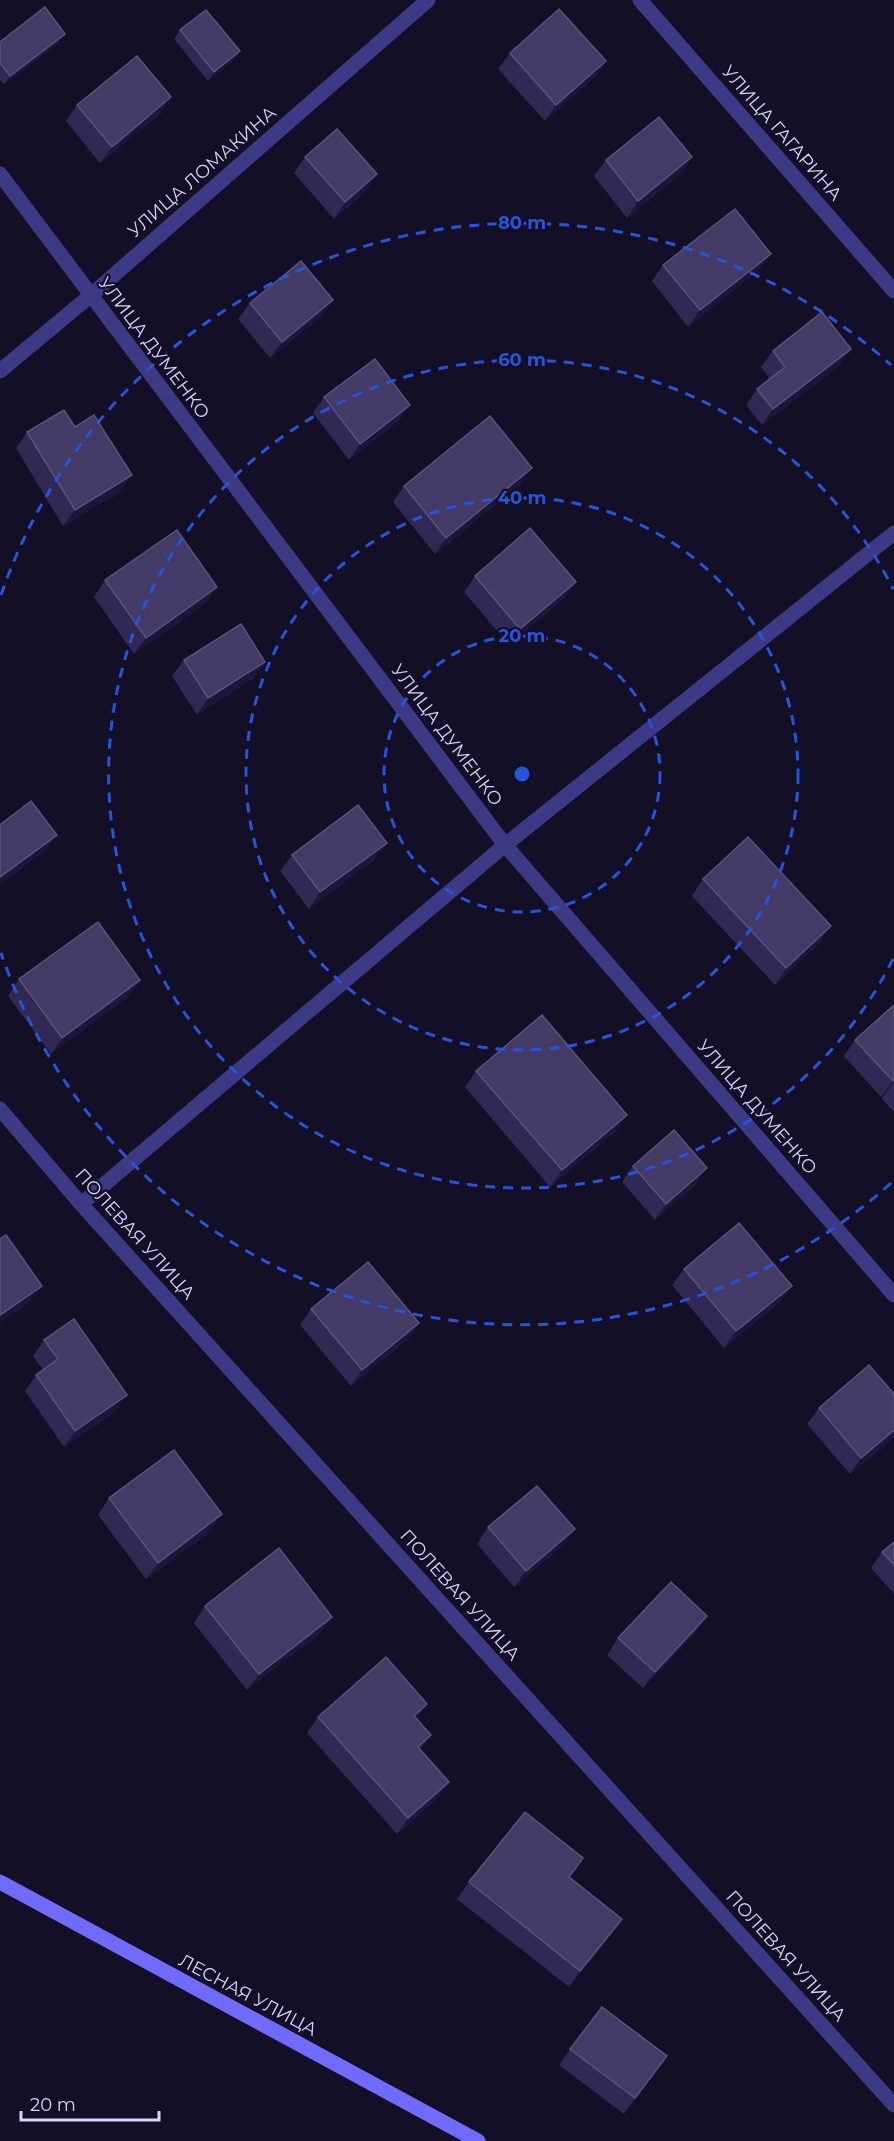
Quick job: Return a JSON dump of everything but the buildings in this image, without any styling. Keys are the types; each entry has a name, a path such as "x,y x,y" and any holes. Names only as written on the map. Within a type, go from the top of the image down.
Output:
{"street":[{"name":"УЛИЦА ЛОМАКИНА","path":"0,371 90,296 428,0"},
{"name":"УЛИЦА ГАГАРИНА","path":"640,0 894,291"},
{"name":"УЛИЦА ДУМЕНКО","path":"0,174 505,845 894,1295"},
{"path":"81,1204 505,845 894,533"},
{"name":"ПОЛЕВАЯ УЛИЦА","path":"0,1109 81,1204 894,2105"},
{"name":"ЛЕСНАЯ УЛИЦА","path":"0,1882 478,2141"}]}
